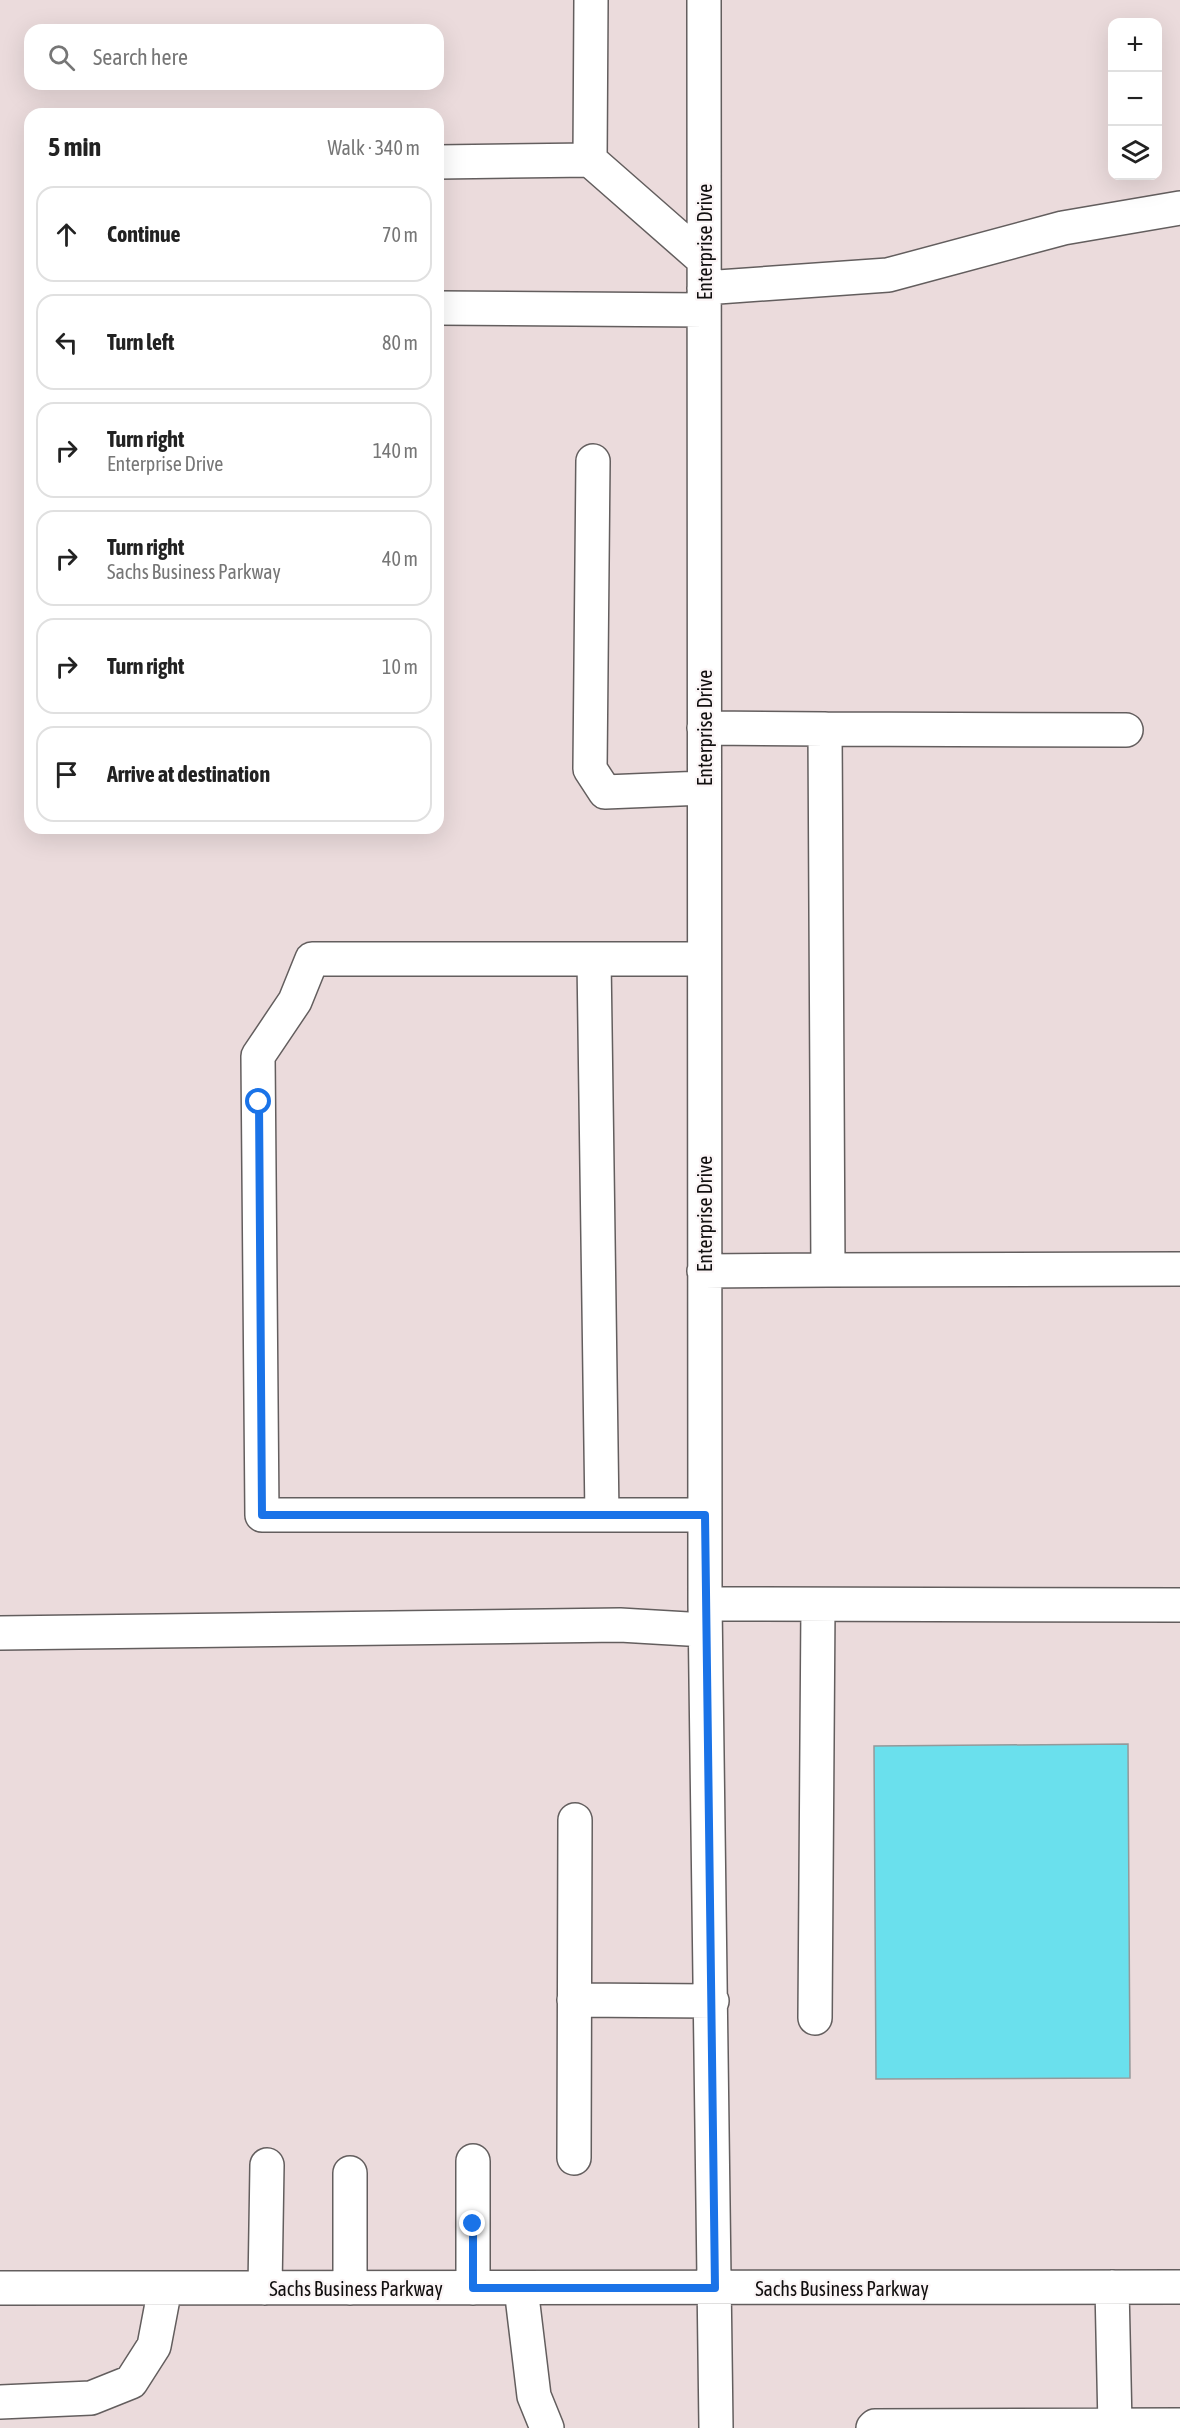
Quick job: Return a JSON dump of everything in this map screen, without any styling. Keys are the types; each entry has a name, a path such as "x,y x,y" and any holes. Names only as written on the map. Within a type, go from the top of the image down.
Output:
{"street":[{"path":"591,0 590,160 704,286"},
{"name":"Enterprise Drive","path":"704,0 705,1617 716,2428"},
{"path":"444,162 590,160"},
{"path":"444,308 704,286 888,275 1063,228 1180,208"},
{"path":"593,461 590,770 605,792 704,788"},
{"path":"704,728 1126,730"},
{"path":"825,729 828,1270"},
{"path":"704,959 312,959 295,1001 258,1056 262,1515 705,1515"},
{"path":"594,959 602,1515"},
{"path":"704,1271 1180,1269"},
{"path":"815,2018 818,1605"},
{"path":"0,1634 620,1624 818,1605 1180,1605"},
{"path":"574,2158 575,1820"},
{"path":"574,2000 712,2001"},
{"path":"473,2161 473,2288"},
{"path":"265,2288 267,2165"},
{"path":"350,2173 350,2288"},
{"name":"Sachs Business Parkway","path":"0,2288 1180,2287"},
{"path":"0,2402 90,2398 131,2382 154,2346 165,2288"},
{"path":"521,2288 534,2396 547,2428"},
{"path":"1112,2288 1115,2426"},
{"path":"873,2428 875,2426 1180,2425"}],"shaded area":[{"path":"0,0 1180,0 1180,2428 0,2428"}],"building":[{"path":"1128,1744 1130,2078 876,2079 874,1746"}],"route":[{"path":"259,1102 262,1515 705,1515 715,2288 473,2288 473,2224"}]}
